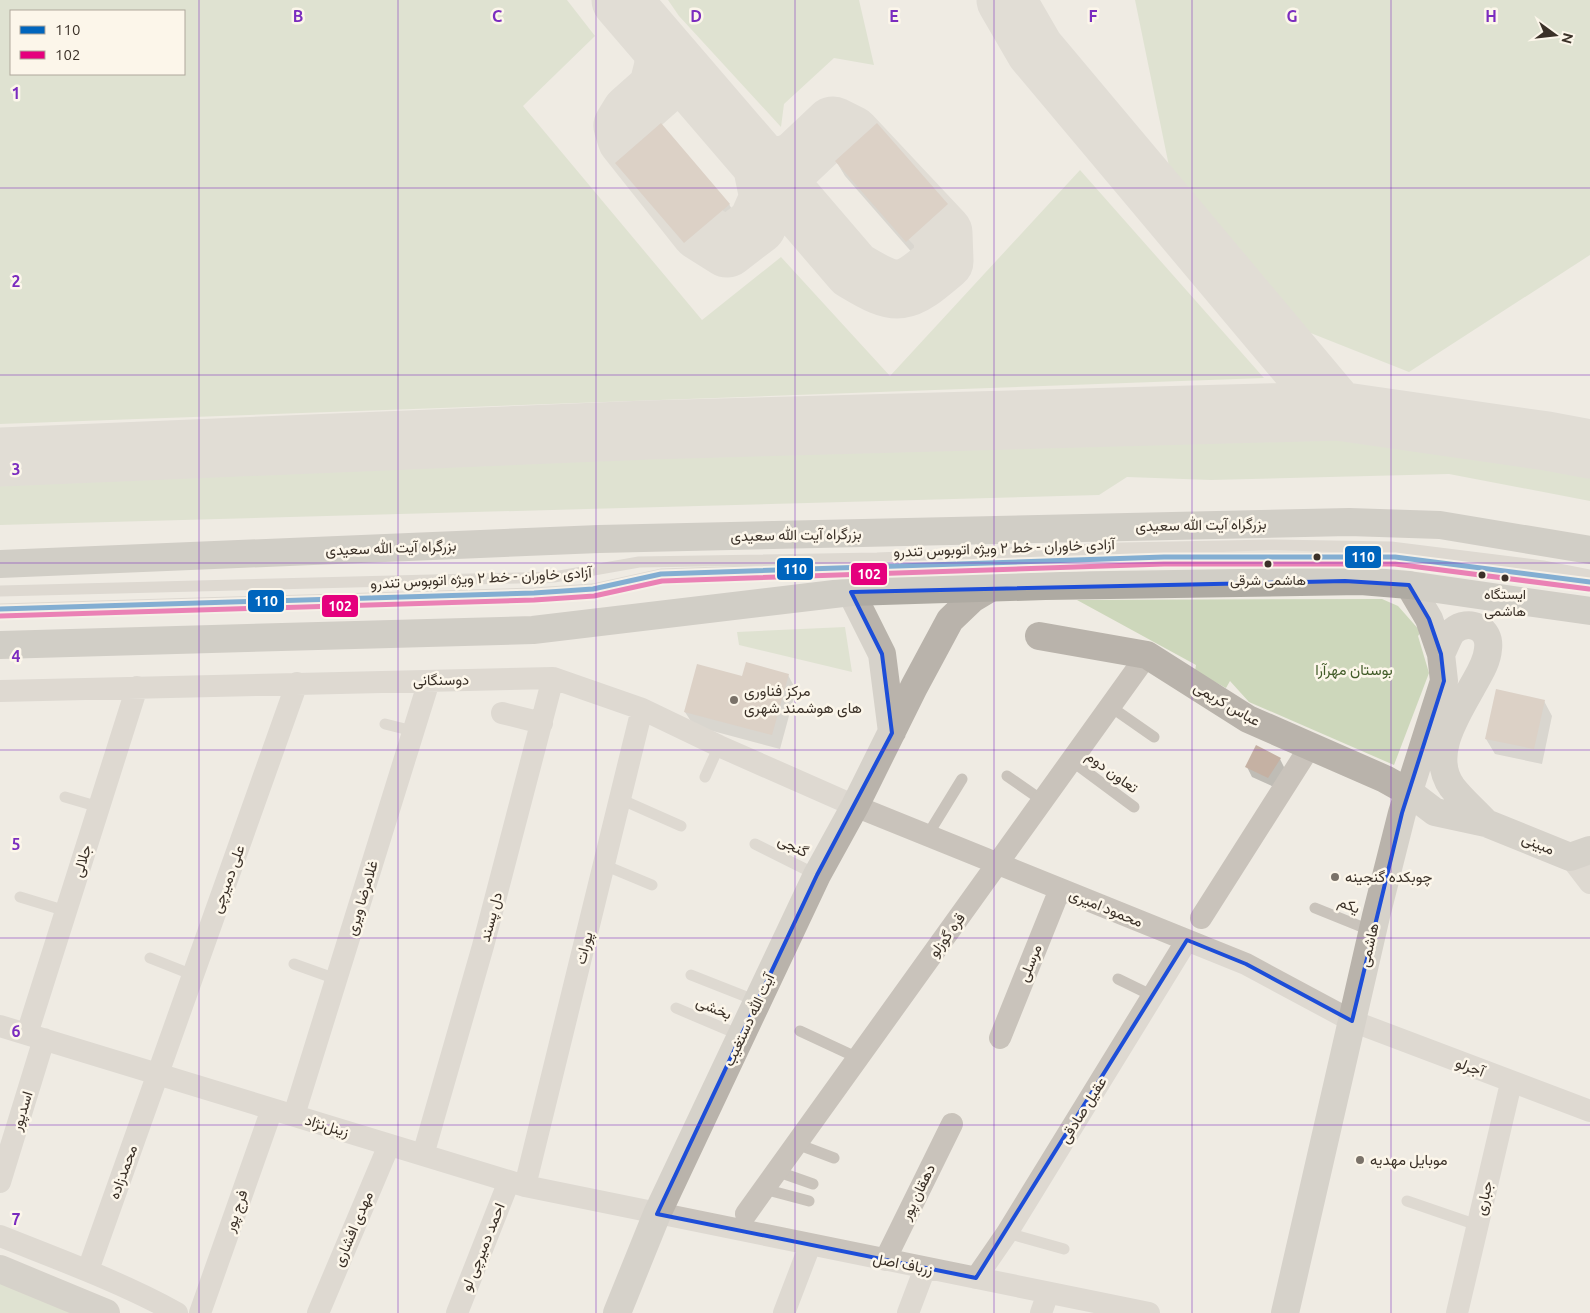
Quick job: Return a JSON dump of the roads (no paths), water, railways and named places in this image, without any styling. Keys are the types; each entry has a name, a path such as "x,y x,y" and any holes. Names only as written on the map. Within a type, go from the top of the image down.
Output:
{"highway":[{"name":"بزرگراه آیت الله سعیدی","path":"0,564 599,540 1349,522 1440,524 1590,550"},
{"path":"0,645 533,630 851,592 992,587 1345,581 1409,585 1590,611"}],"street":[{"name":"هاشمی","path":"1285,1313 1372,931 1410,793 1444,681 1441,654 1429,619 1409,585"},
{"name":"آیت الله دستغیب","path":"617,1313 657,1214 817,875 855,806 914,686 950,620 972,599 992,587"},
{"path":"851,592 882,654 892,733"},
{"path":"1441,654 1451,632 1464,624 1476,625 1486,634 1489,648 1484,664 1448,734 1444,751 1448,779 1486,823"},
{"name":"عباس کریمی","path":"1039,636 1147,655 1248,718 1310,745 1410,793"},
{"name":"قره گوزلو","path":"746,1214 1147,655"},
{"name":"دوسنگانی","path":"0,691 553,678 642,709 719,746 855,806"},
{"name":"دل پسند","path":"423,1155 483,946 553,678"},
{"name":"غلامرضا ویری","path":"294,1116 429,681"},
{"name":"علی دمیرچی","path":"158,1074 297,684"},
{"name":"جلالی","path":"36,1037 66,911 137,687"},
{"name":"پورات","path":"517,1184 604,865 642,709"},
{"path":"502,713 542,723"},
{"path":"1201,918 1310,745"},
{"name":"مبینی","path":"1410,793 1434,812 1486,823 1580,853"},
{"name":"محمود امیری","path":"855,806 997,865 1246,964 1352,1021"},
{"path":"1580,853 1590,883"},
{"name":"مرسلی","path":"1000,1038 1060,889"},
{"name":"عقیل صادقی","path":"976,1278 1007,1233 1187,940"},
{"name":"آجرلو","path":"1352,1021 1511,1083 1590,1111"},
{"name":"زینل‌نژاد","path":"0,1026 517,1184 657,1214"},
{"name":"اسدپور","path":"0,1182 36,1037"},
{"name":"محمدزاده","path":"88,1270 158,1074"},
{"name":"جباری","path":"1457,1313 1511,1083"},
{"name":"فرج پور","path":"200,1313 272,1109"},
{"name":"دهقان پور","path":"885,1260 952,1124"},
{"name":"مهدی افشاری","path":"318,1313 389,1145"},
{"name":"احمد دمیرچی لو","path":"457,1313 517,1184"},
{"name":"زرباف اصل","path":"657,1214 976,1278 1044,1303 1149,1313"},
{"path":"0,1236 88,1270 146,1296 178,1313"},
{"path":"784,1313 810,1245"},
{"path":"908,1313 925,1268"},
{"path":"0,1269 106,1313"}],"lane":[{"name":"آزادی خاوران - خط ۲ ویژه اتوبوس تندرو","path":"0,591 554,577 639,562 877,558 1122,548 1274,545 1391,547 1543,566 1590,574"},
{"name":"آزادی خاوران - خط ۲ ویژه اتوبوس تندرو","path":"0,609 534,593 593,588 662,574 1164,557 1395,557 1590,582"},
{"path":"1111,707 1154,737"},
{"path":"385,724 413,731"},
{"path":"706,777 719,746"},
{"name":"تعاون دوم","path":"1072,761 1134,807"},
{"path":"1006,776 1043,801"},
{"path":"927,836 962,779"},
{"path":"65,797 99,807"},
{"path":"620,799 681,826"},
{"name":"گنجی","path":"756,844 817,875"},
{"path":"604,865 652,885"},
{"path":"20,897 66,911"},
{"name":"یکم","path":"1315,908 1372,931"},
{"path":"150,958 194,975"},
{"path":"294,964 336,979"},
{"path":"692,975 758,1002"},
{"path":"1118,979 1153,996"},
{"name":"بخشی","path":"676,1008 742,1036"},
{"path":"800,1031 858,1058"},
{"path":"797,1144 834,1158"},
{"path":"770,1180 813,1184"},
{"path":"770,1180 809,1201"},
{"path":"1407,1201 1478,1225"},
{"path":"1007,1233 1064,1249"}],"place":[{"name":"هاشمی شرقی","path":"1268,564"},
{"name":"ایستگاه هاشمی","path":"1505,578"},
{"name":"مرکز فناوری های هوشمند شهری","path":"734,700"},
{"name":"چوبکده گنجینه","path":"1335,877"},
{"name":"موبایل مهدیه","path":"1360,1160"}],"park label":[{"name":"بوستان مهرآرا","path":"1354,670"}]}
